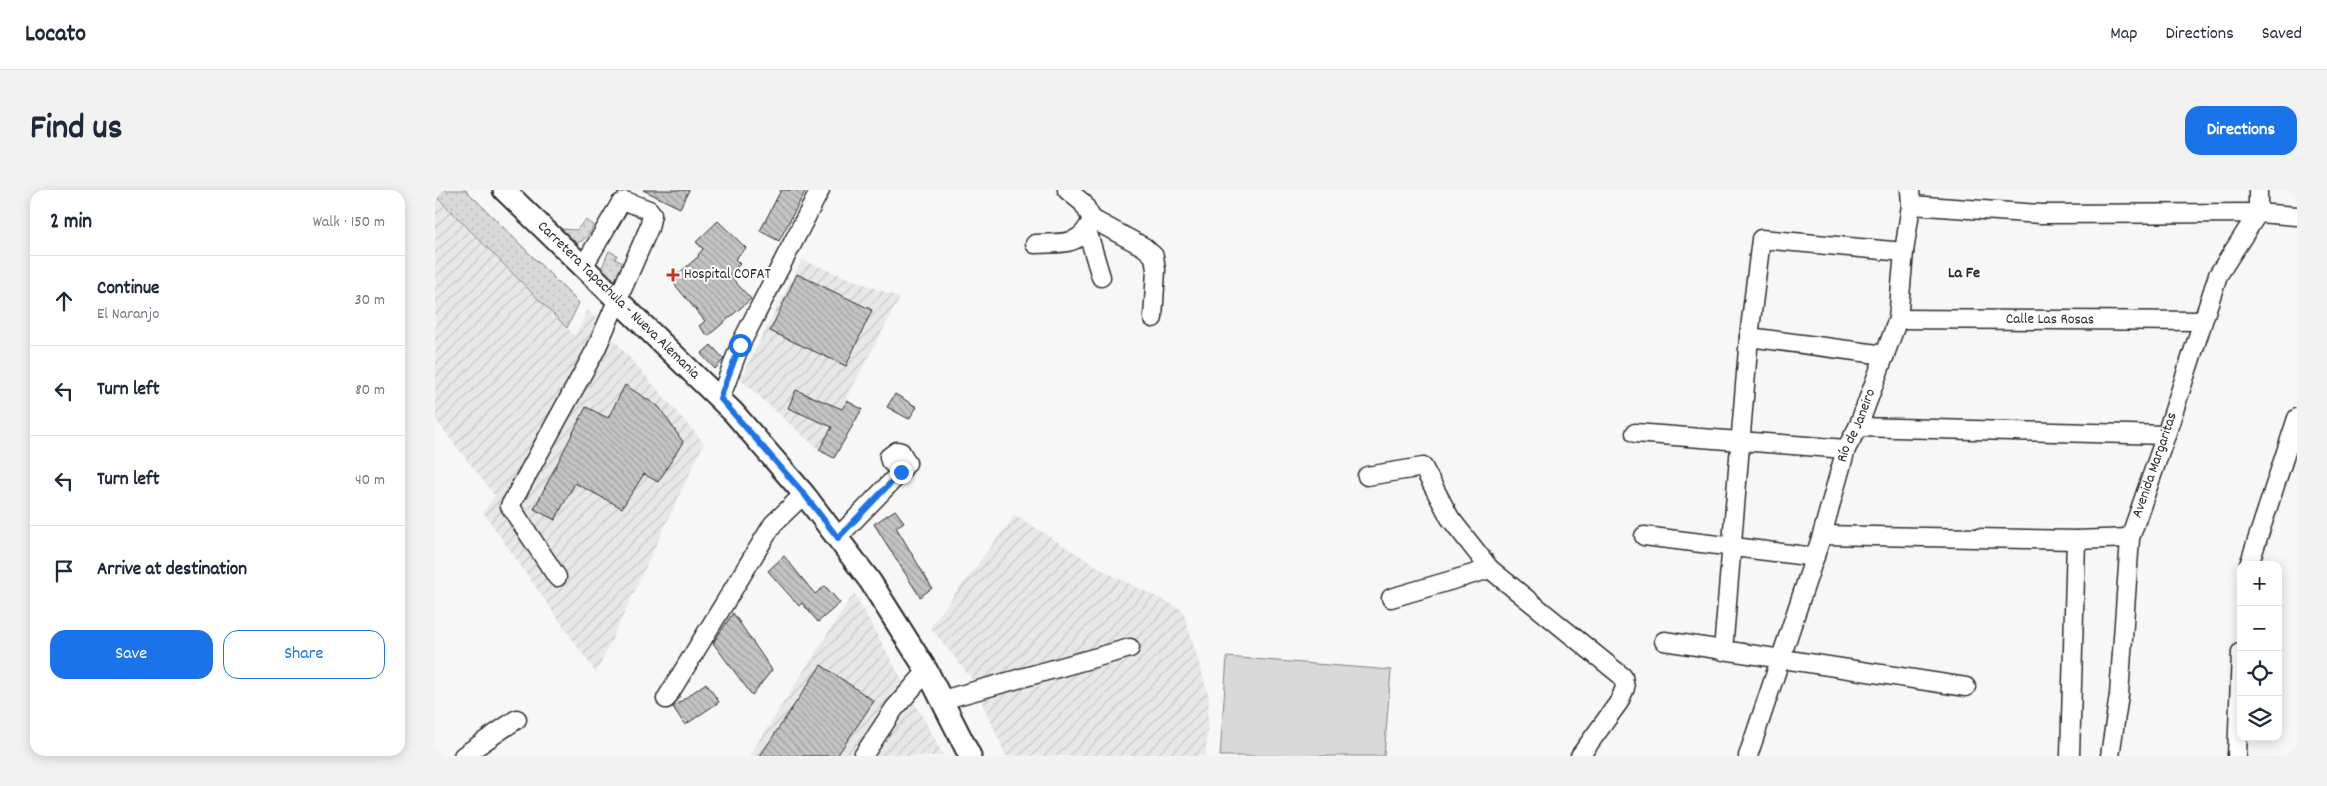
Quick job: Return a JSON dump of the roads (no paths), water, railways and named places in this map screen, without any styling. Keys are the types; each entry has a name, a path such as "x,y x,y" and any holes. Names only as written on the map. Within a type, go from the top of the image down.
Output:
{"main road":[{"name":"Carretera Tapachula - Nueva Alemania","path":"504,190 720,398 804,494 870,581 927,671 970,756"}],"street":[{"path":"720,398 740,345 820,190"},
{"path":"1067,190 1083,203 1101,277"},
{"path":"2258,190 2258,213"},
{"path":"1911,197 2041,214 2258,213 2297,216"},
{"name":"Río de Janeiro","path":"1748,756 1782,660 1847,449 1898,319 1911,197"},
{"path":"557,577 510,506 596,349 649,228 651,214 649,210 625,201 620,204 583,267"},
{"name":"Avenida Margaritas","path":"2111,756 2119,694 2130,538 2166,435 2218,274 2258,213"},
{"path":"1035,244 1072,241 1081,238 1089,225"},
{"path":"1089,225 1144,247 1154,256 1156,270 1153,318"},
{"path":"1723,651 1730,547 1749,337 1761,240 1904,252"},
{"name":"Calle Las Rosas","path":"1898,319 2202,321"},
{"path":"1749,337 1885,354"},
{"path":"2250,561 2297,418"},
{"path":"1857,427 2166,435"},
{"path":"1635,433 1847,449"},
{"path":"1367,476 1423,467 1449,518 1490,569 1623,677 1625,688 1619,702 1581,756"},
{"path":"838,538 901,472"},
{"path":"666,699 773,524 804,494"},
{"path":"1822,535 2076,540 2130,538"},
{"path":"1644,536 1815,557"},
{"path":"2070,756 2076,540"},
{"path":"1391,598 1490,569"},
{"path":"1664,641 1966,686"},
{"path":"942,700 1130,648"},
{"path":"863,756 894,709 927,671"},
{"path":"2237,756 2239,696"},
{"path":"463,756 517,719"}],"place":[{"name":"Hospital COFAT","path":"673,275"}],"district":[{"name":"La Fe","path":"1964,273"}]}
